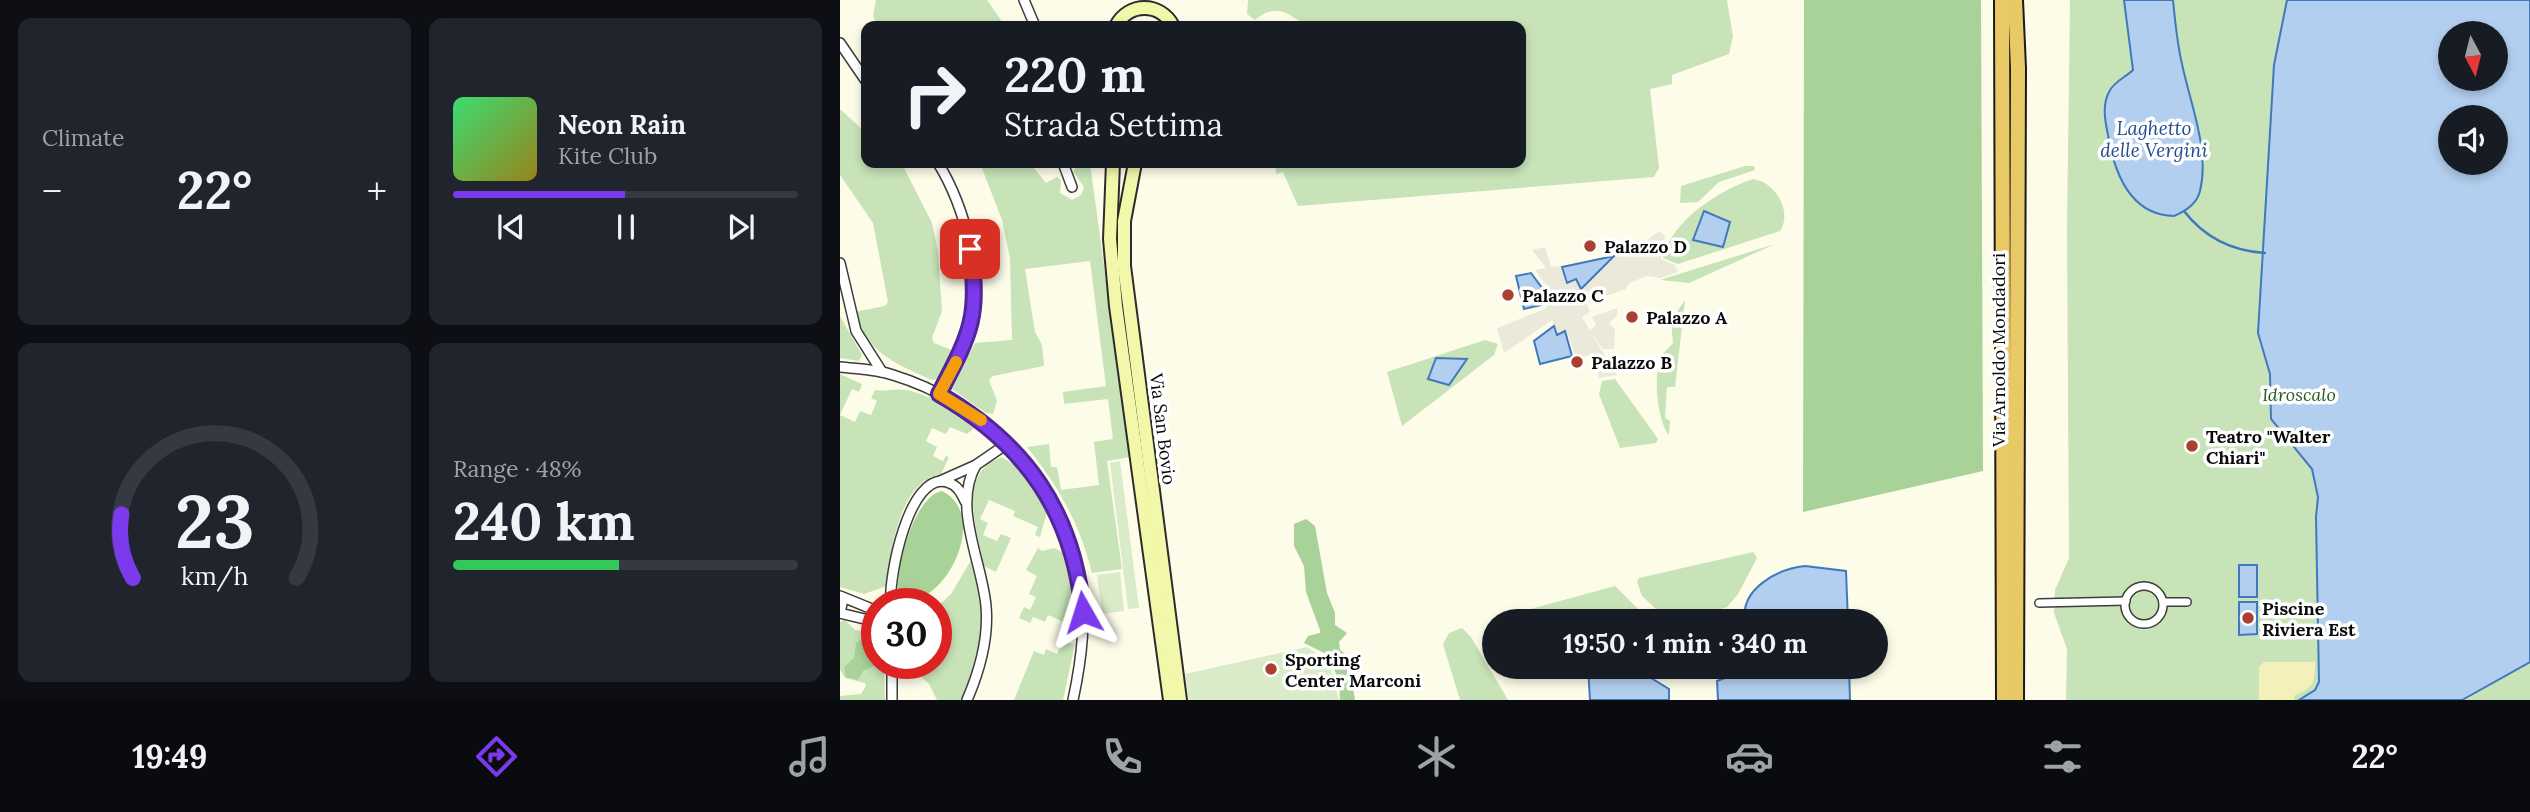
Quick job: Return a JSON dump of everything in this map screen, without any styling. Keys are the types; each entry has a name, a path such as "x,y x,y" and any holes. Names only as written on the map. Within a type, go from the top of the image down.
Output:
{"highway":[{"name":"Via Arnoldo Mondadori","path":"2002,0 2004,700"},
{"name":"Via Arnoldo Mondadori","path":"2015,0 2018,68 2015,700"}],"main road":[{"path":"1120,21 1124,15 1127,0"},
{"path":"1124,15 1146,4 1165,15 1169,21"},
{"name":"Via San Bovio","path":"1113,168 1110,239 1116,306 1170,700"},
{"name":"Via San Bovio","path":"1135,168 1124,221 1124,266 1180,700"}],"street":[{"path":"1024,0 1033,21"},
{"path":"840,43 861,74"},
{"path":"939,394 971,329 974,292 965,227 940,168"},
{"path":"1065,168 1072,187"},
{"path":"840,263 856,331 882,372"},
{"path":"840,367 882,372 939,394 970,412 1008,443 1036,477 1065,528 1079,573 1083,640 1073,700"},
{"path":"892,588 901,535 920,494 930,485 976,465 1008,443"},
{"path":"967,700 983,651 986,616 966,502 966,487 976,465"},
{"path":"940,481 956,487 966,502"},
{"path":"2145,586 2157,591 2163,602 2159,616 2145,623 2133,619 2126,601 2135,589 2145,586"},
{"path":"861,605 842,597 840,613 861,618"},
{"path":"2039,603 2126,601"},
{"path":"2163,602 2187,602"},
{"path":"891,679 892,700"}],"green space":[{"path":"876,0 987,0 1002,21 876,21 873,16"},
{"path":"1248,0 1727,0 1733,36 1729,54 1672,75 1672,84 1650,89 1659,168 1654,177 1298,206 1283,172 1276,174 1275,168 1526,168 1526,21 1300,21 1278,11 1263,14 1255,20 1247,14"},
{"path":"1804,0 1981,0 1983,471 1803,512"},
{"name":"Idroscalo","path":"2070,0 2530,0 2530,700 2066,700 2067,649 2054,613 2055,590 2069,558 2067,229"},
{"path":"840,109 861,128 861,168 904,168 932,223 938,252 942,311 932,338 934,343 954,351 938,379 932,380 884,355 867,338 860,326 854,312 885,306 888,302 873,223 840,175"},
{"path":"1745,166 1754,166 1755,170 1719,182 1698,202 1680,203 1681,186"},
{"path":"982,168 1034,168 1046,183 1057,177 1061,180 1060,193 1072,200 1081,195 1084,187 1073,171 1076,168 1091,168 1130,457 1107,461 1122,569 1092,573 1075,522 1049,477 1027,447 1049,444 1051,467 1057,467 1061,490 1099,485 1094,442 1113,439 1108,399 1064,404 1063,392 1106,386 1090,261 1025,269 1035,332 1042,345 1044,366 993,376 989,380 997,401 993,414 986,413 952,389 975,343 1012,340 1010,258 1002,220"},
{"path":"1753,179 1775,191 1780,199 1784,215 1780,231 1678,264 1663,258 1675,232 1698,209 1711,199"},
{"path":"1775,244 1689,283 1660,280"},
{"path":"1685,300 1675,387 1667,387 1665,418 1670,421 1669,435 1659,409 1657,374 1663,353 1673,343 1671,320"},
{"path":"840,316 862,355 859,361 840,358"},
{"path":"1485,340 1498,344 1494,355 1402,426 1387,372"},
{"path":"840,374 862,384 859,392 852,389 840,415"},
{"path":"1615,379 1658,439 1656,443 1620,448 1599,394 1602,381"},
{"path":"875,390 915,392 944,405 974,428 967,434 950,427 946,434 932,428 926,441 937,447 933,456 943,461 946,456 949,457 941,474 927,479 915,490 906,504 894,537 887,586 861,588 861,593 840,587 840,415 855,422 860,411 871,415 877,401 871,398"},
{"path":"1002,457 1019,468 1047,512 1040,537 1035,535 1038,527 1013,516 1015,511 989,500 980,519 988,523 983,535 997,541 1001,534 1011,538 996,572 984,566 973,504 979,475 988,464"},
{"path":"1120,461 1139,608 1128,609 1110,463"},
{"path":"942,491 956,503 962,519 962,538 956,558 946,576 935,588 898,588 907,538 922,506"},
{"path":"1306,519 1315,526 1327,593 1335,613 1335,625 1347,633 1339,642 1340,650 1348,656 1347,672 1352,681 1355,700 1340,700 1339,683 1330,656 1304,643 1308,636 1320,633 1306,592 1304,566 1294,546 1294,524"},
{"path":"1038,548 1042,551 1054,548 1062,552 1074,597 1076,636 1061,636 1066,623 1048,615 1045,622 1033,617 1030,623 1019,618 1024,607 1030,610 1036,597 1029,594 1037,576 1026,570"},
{"path":"1753,552 1757,558 1738,594 1727,607 1720,609 1656,609 1642,596 1637,582 1639,578"},
{"path":"973,557 982,613 975,663 963,700 937,700 924,679 952,679 952,592"},
{"path":"1120,572 1124,611 1102,614 1097,575"},
{"path":"1615,586 1638,609 1530,609"},
{"path":"845,620 855,630 861,631 861,679 884,679 885,700 840,700 840,696 861,694 866,686 865,683 845,678 840,670 840,622"},
{"path":"1462,628 1471,637 1482,656 1482,679 1496,679 1508,700 1460,700 1443,644 1449,633"},
{"path":"861,640 861,675 858,680 846,677 844,667 854,658 856,643"},
{"path":"1062,642 1075,644 1063,700 1014,700 1034,651 1044,655 1046,649 1057,654"},
{"name":"Sporting Center Marconi","path":"1307,647 1329,663 1339,700 1189,700 1185,674"}],"sand":[{"path":"2264,662 2315,662 2315,675 2310,687 2295,695 2294,700 2259,700 2259,667"}],"shaded area":[{"path":"1660,231 1665,236 1661,259 1675,265 1678,272 1661,278 1646,276 1628,284 1626,289 1586,303 1590,312 1582,317 1590,330 1596,325 1592,317 1617,308 1617,316 1609,323 1615,330 1614,349 1603,349 1591,333 1617,375 1599,378 1592,355 1576,357 1566,330 1558,333 1552,320 1504,353 1497,328 1547,308 1543,298 1551,292 1535,270 1546,268 1532,250 1545,247 1551,267 1560,266 1566,284 1576,280 1581,289 1615,255 1630,256 1628,253"}],"water":[{"name":"Laghetto delle Vergini","path":"2124,0 2173,0 2179,48 2203,159 2199,196 2190,207 2174,216 2158,214 2135,199 2126,189 2111,149 2105,119 2107,97 2113,85 2133,70"},
{"name":"Idroscalo","path":"2287,0 2530,0 2530,662 2462,700 2299,700 2315,690 2319,682 2316,517 2318,497 2312,469 2271,419 2270,374 2258,333 2274,65"},
{"path":"1704,211 1730,222 1723,247 1693,240"},
{"path":"1614,256 1581,289 1576,279 1567,283 1562,267"},
{"path":"1531,273 1545,292 1537,296 1541,305 1524,309 1516,276"},
{"path":"1554,326 1557,335 1565,331 1572,356 1540,364 1534,341"},
{"path":"1436,358 1467,359 1449,385 1428,379"},
{"name":"Piscine Riviera Est","path":"2239,565 2257,565 2257,597 2239,597"},
{"path":"1805,566 1846,571 1848,609 1745,609 1754,590 1772,576"},
{"name":"Piscine Riviera Est","path":"2239,602 2257,602 2257,634 2239,635"},
{"path":"1589,679 1653,679 1669,689 1669,700 1590,700"},
{"path":"1849,679 1850,700 1718,700 1717,681"}],"waterway":[{"path":"2184,211 2200,228 2220,241 2241,249 2265,253"}],"slow traffic":[{"path":"956,362 939,394 981,420"}],"place":[{"name":"Palazzo D","path":"1590,246"},
{"name":"Palazzo C","path":"1508,295"},
{"name":"Palazzo A","path":"1632,317"},
{"name":"Palazzo B","path":"1577,362"},
{"name":"Teatro \"Walter Chiari\"","path":"2192,446"},
{"name":"Piscine Riviera Est","path":"2248,618"},
{"name":"Sporting Center Marconi","path":"1271,669"}],"route":[{"path":"970,249 973,282 971,329 939,394 970,412 996,432 1036,477 1065,528 1079,573 1083,612"}]}
